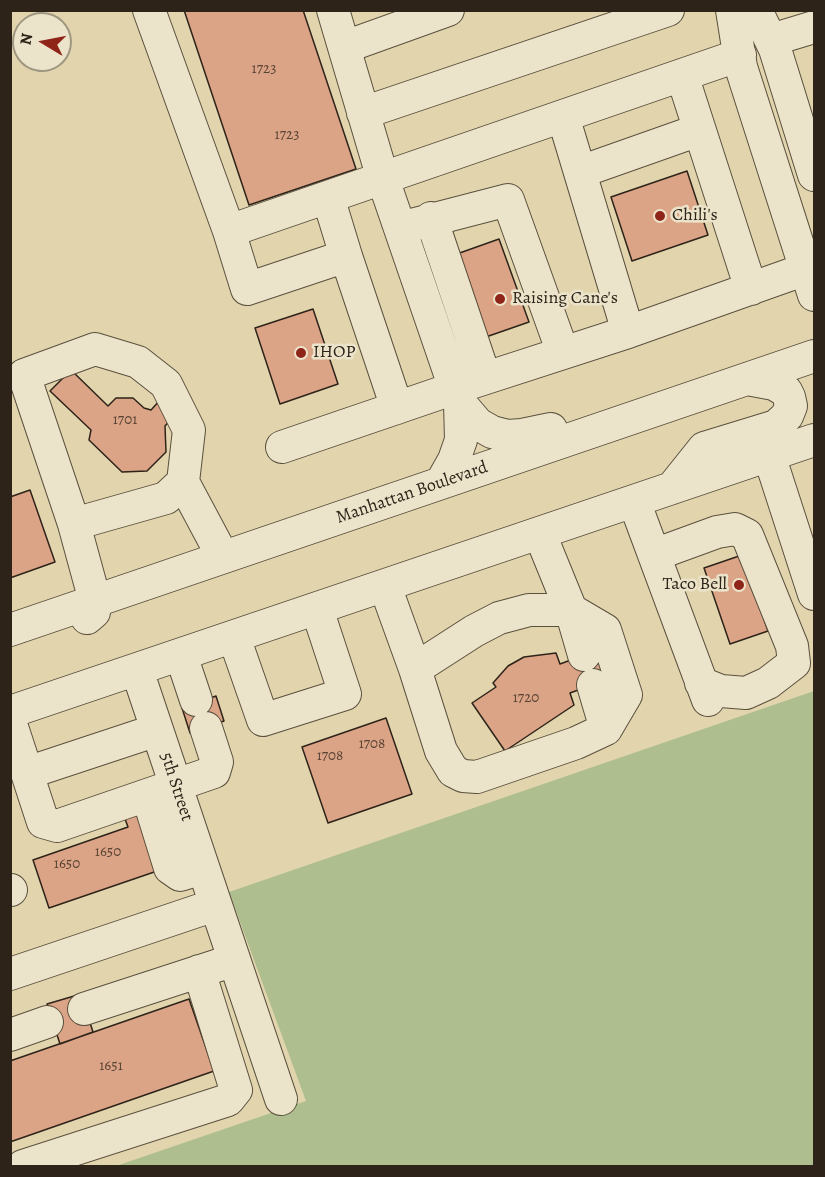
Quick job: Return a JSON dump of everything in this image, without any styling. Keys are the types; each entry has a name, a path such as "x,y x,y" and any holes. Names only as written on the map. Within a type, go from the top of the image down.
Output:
{"street":[{"path":"149,10 229,231 247,289 346,256"},
{"path":"333,10 383,179 457,395 461,440 454,460 441,483"},
{"path":"345,47 447,10"},
{"path":"363,113 668,10"},
{"path":"282,447 397,408 457,395 484,378 628,332 751,289 810,282 741,67 732,10"},
{"path":"756,10 771,40 814,175"},
{"path":"771,40 814,27"},
{"path":"229,231 740,56"},
{"path":"682,75 751,289"},
{"path":"563,116 628,332"},
{"path":"580,172 699,130"},
{"path":"328,197 397,408"},
{"path":"400,228 431,218 508,200 562,353"},
{"path":"431,218 484,378"},
{"path":"10,645 85,620 94,612 95,601 74,524 24,375 95,349 138,362 166,384 189,430 183,482 223,557"},
{"name":"Manhattan Boulevard","path":"10,630 814,356"},
{"path":"672,488 704,448 776,426 787,416 791,406 786,391 774,384 747,379"},
{"path":"457,395 478,424 492,432 507,436 555,429 578,436"},
{"path":"10,712 814,440"},
{"path":"769,455 800,525 814,594"},
{"path":"74,524 166,498 183,482"},
{"path":"634,501 704,691 746,693 804,662 792,646 747,535"},
{"path":"654,555 717,532 735,529 747,535 800,525"},
{"path":"540,534 571,610 584,655"},
{"path":"386,586 441,751 453,771 463,776 477,777 576,743 606,729 626,695 605,630 571,610 529,610 499,618 474,631 415,669"},
{"path":"234,637 263,720 345,694 317,609"},
{"path":"10,721 43,822 57,826 214,772 217,762 181,655"},
{"name":"5th Street","path":"137,670 157,730 165,789 203,868 281,1098"},
{"path":"593,685 606,729"},
{"path":"27,773 157,730"},
{"path":"10,974 215,905"},
{"path":"84,1009 234,960"},
{"path":"23,1167 228,1100 236,1090 199,971"},
{"path":"10,1035 47,1022"}],"green space":[{"path":"814,691 814,1166 116,1166 306,1101 229,892"}],"building":[{"path":"184,10 303,10 356,169 249,205"},
{"name":"Chili's","path":"687,171 708,235 632,261 611,197"},
{"path":"499,239 529,322 483,338 454,255"},
{"path":"313,309 338,384 280,404 255,328"},
{"path":"71,370 108,406 116,398 133,398 144,408 151,410 161,399 176,414 165,426 166,452 147,471 122,472 89,440 91,430 50,391"},
{"path":"30,490 55,562 10,578 10,497"},
{"path":"742,555 768,631 730,644 704,568"},
{"path":"603,648 614,677 570,693 574,705 505,751 472,703 496,687 493,683 508,666 524,657 556,653 560,664"},
{"path":"216,696 224,721 190,733 182,708"},
{"path":"386,718 412,794 328,823 302,747"},
{"path":"141,802 163,869 49,908 33,860 128,827 121,808"},
{"path":"81,994 93,1032 60,1044 47,1004"},
{"path":"189,999 214,1071 10,1142 10,1061"}],"place":[{"name":"Chili's","path":"660,216"},
{"name":"Raising Cane's","path":"500,299"},
{"name":"IHOP","path":"301,353"},
{"name":"Taco Bell","path":"739,585"}]}
